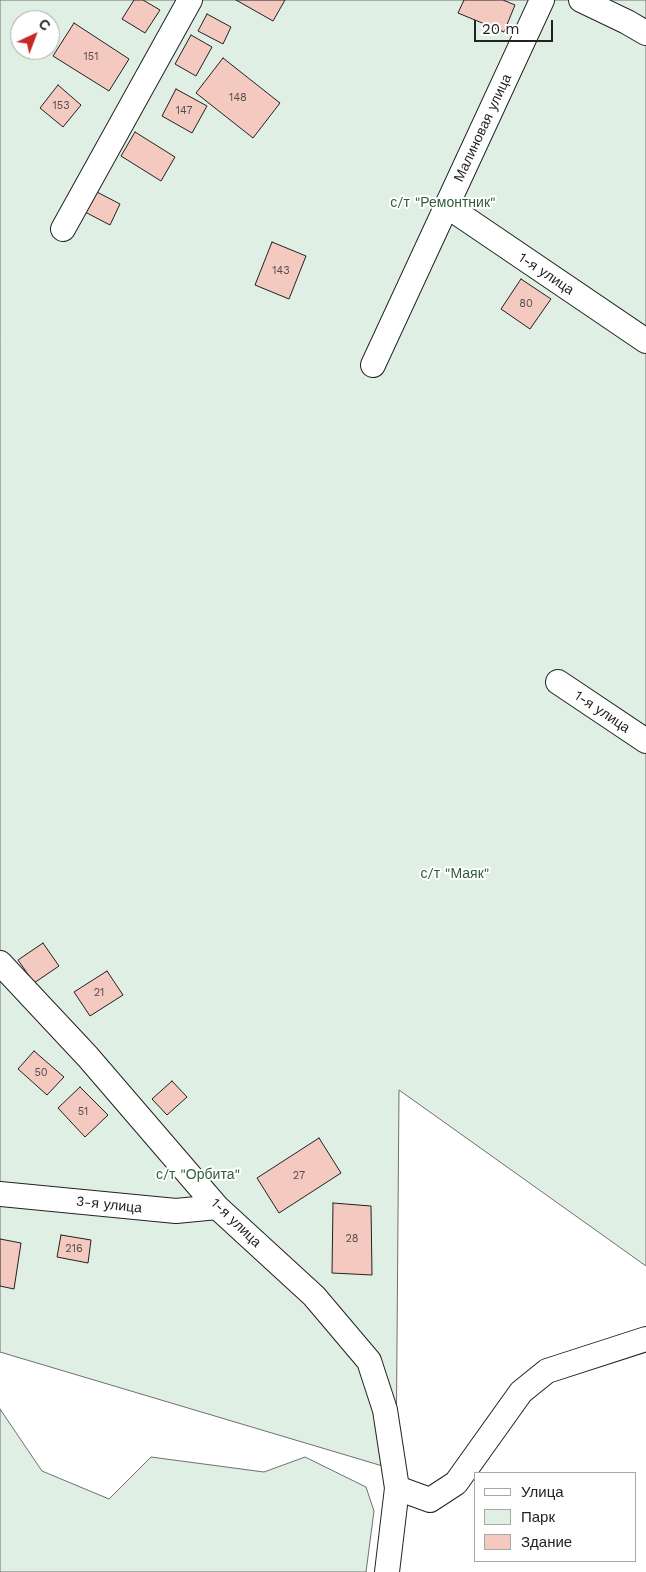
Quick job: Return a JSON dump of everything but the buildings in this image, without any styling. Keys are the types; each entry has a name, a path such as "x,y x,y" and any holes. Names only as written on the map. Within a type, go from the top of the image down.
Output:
{"street":[{"path":"63,229 190,0"},
{"name":"Малиновая улица","path":"373,365 542,0"},
{"path":"581,0 646,33"},
{"name":"1-я улица","path":"446,206 646,341"},
{"name":"1-я улица","path":"558,682 646,741"},
{"name":"1-я улица","path":"0,963 88,1058 217,1207 314,1296 368,1361 385,1410 397,1488 388,1572"},
{"name":"3-я улица","path":"0,1194 176,1211 217,1207"},
{"path":"397,1488 430,1500 456,1483 521,1392 547,1371 646,1339"}],"green space":[{"path":"0,0 646,0 646,1266 399,1090 396,1470 0,1352"},
{"path":"0,1409 42,1471 109,1499 151,1457 264,1472 305,1457 366,1487 374,1511 366,1572 0,1572"}],"park label":[{"name":"с/т \"Ремонтник\"","path":"443,203"},
{"name":"с/т \"Маяк\"","path":"455,874"},
{"name":"с/т \"Орбита\"","path":"198,1175"}]}
